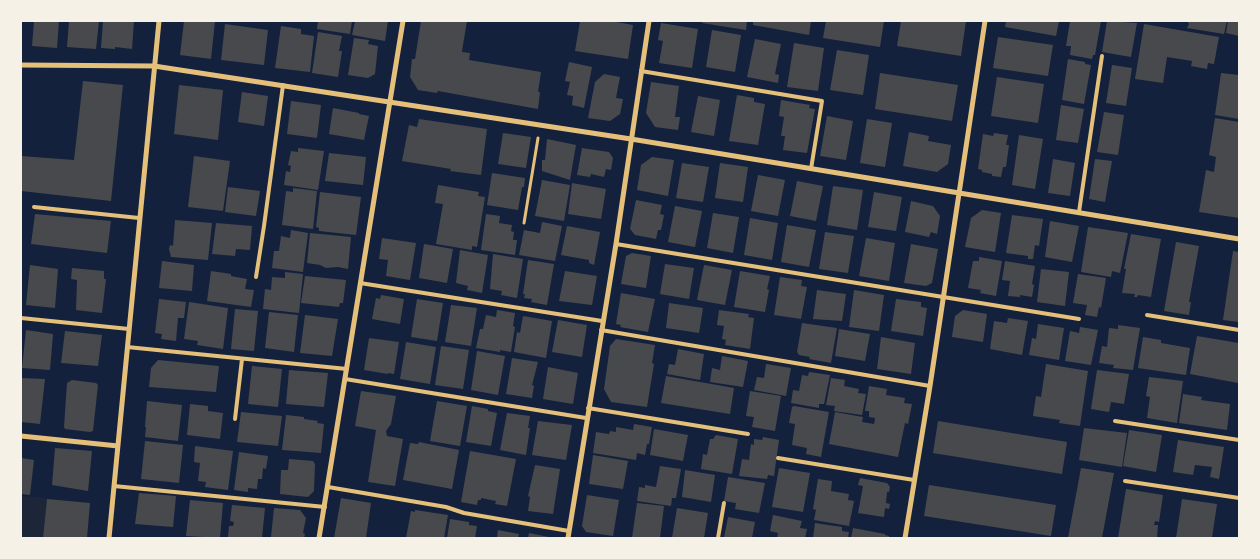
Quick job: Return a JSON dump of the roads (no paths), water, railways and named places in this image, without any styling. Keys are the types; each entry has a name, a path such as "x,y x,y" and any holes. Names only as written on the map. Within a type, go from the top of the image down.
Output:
{"street":[{"path":"109,538 159,21"},
{"path":"319,538 402,21"},
{"path":"568,538 602,320 616,244 649,21"},
{"path":"905,538 985,21"},
{"path":"21,65 154,66 631,139 1239,239"},
{"path":"21,436 118,446"}],"lane":[{"path":"1079,212 1102,56"},
{"path":"641,71 822,101 811,169"},
{"path":"256,277 283,85"},
{"path":"34,207 139,218"},
{"path":"616,244 1079,319"},
{"path":"360,283 602,320"},
{"path":"1147,315 1239,330"},
{"path":"21,318 129,329"},
{"path":"601,330 930,386"},
{"path":"127,347 347,369"},
{"path":"235,419 242,358"},
{"path":"345,379 586,418"},
{"path":"588,408 748,434"},
{"path":"1115,421 1239,440"},
{"path":"778,458 914,480"},
{"path":"1125,481 1239,498"},
{"path":"114,486 325,507"},
{"path":"328,487 446,507 464,514 568,531"},
{"path":"718,538 724,503"}]}
